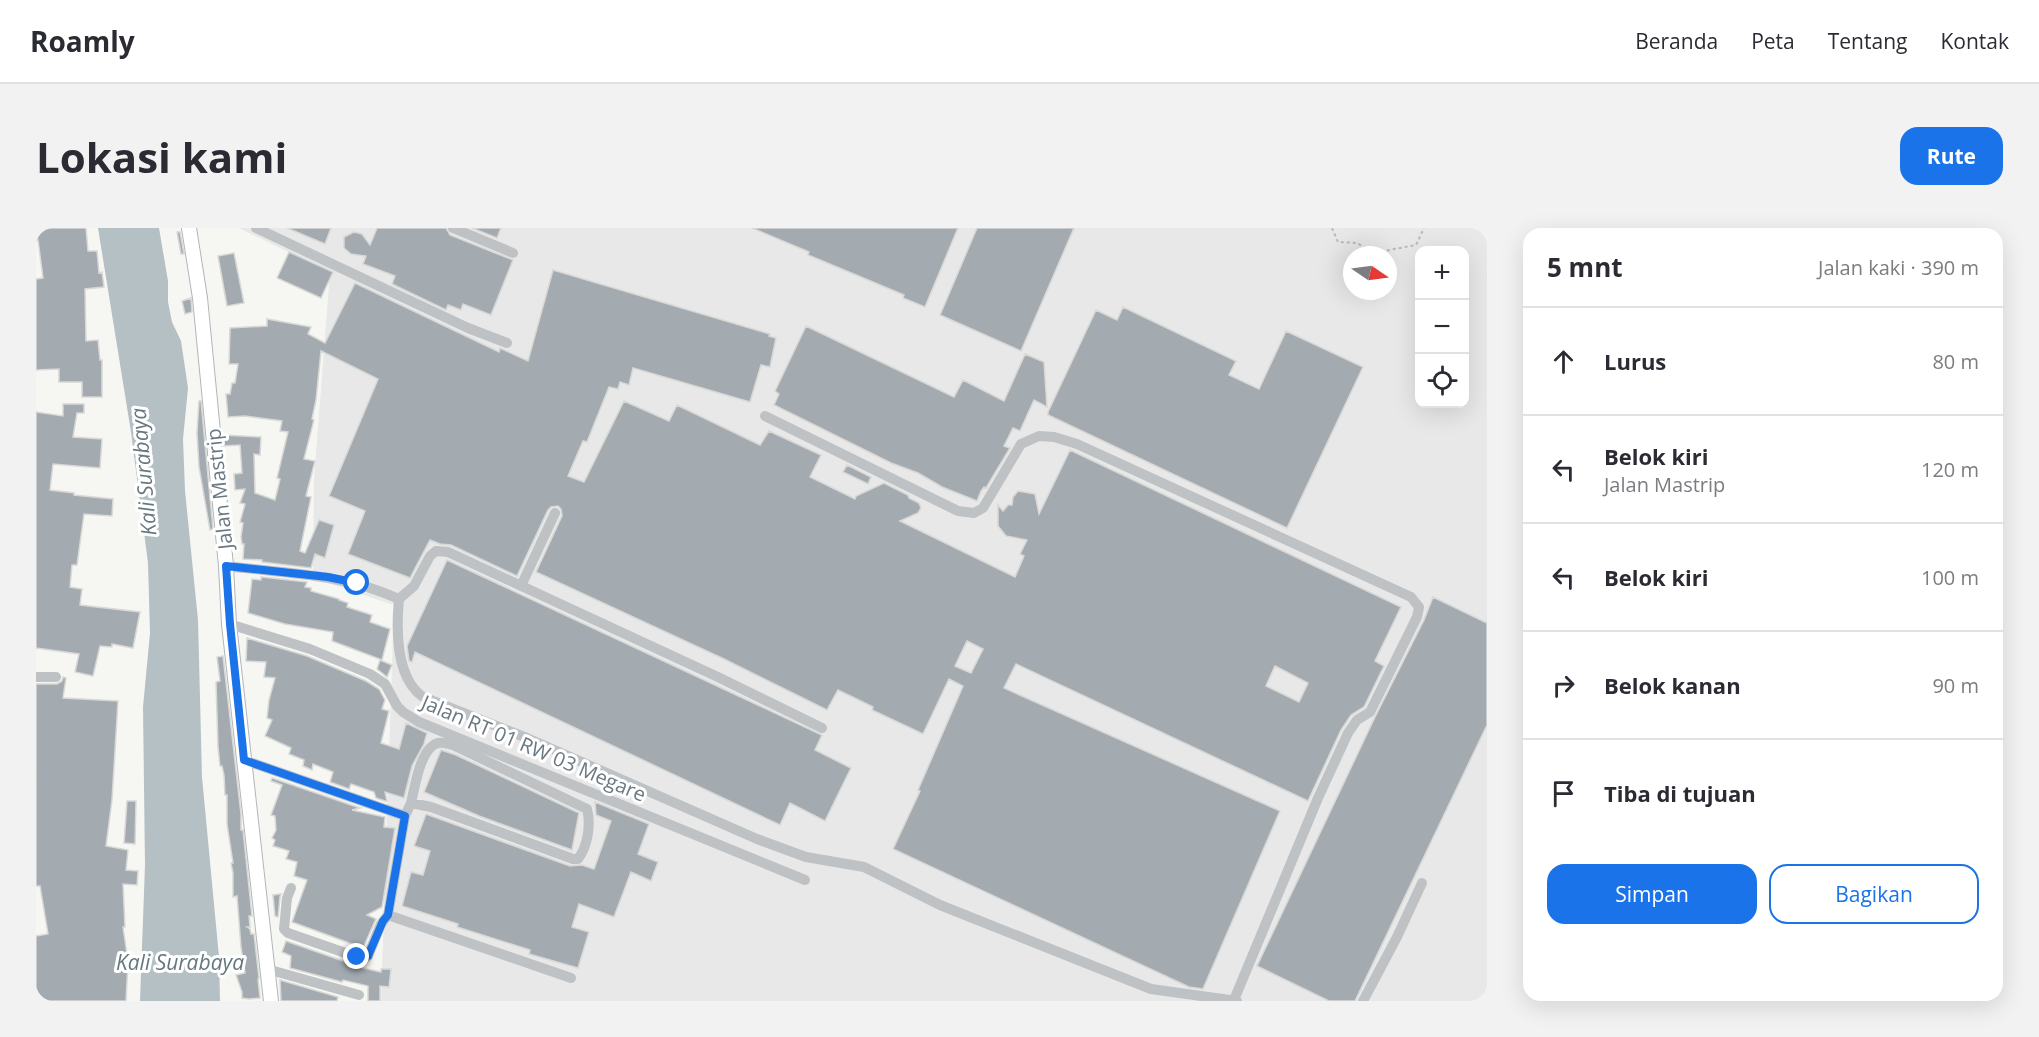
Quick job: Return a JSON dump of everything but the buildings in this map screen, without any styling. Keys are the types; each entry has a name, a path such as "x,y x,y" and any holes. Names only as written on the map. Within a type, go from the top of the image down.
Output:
{"main road":[{"name":"Jalan Mastrip","path":"189,228 200,298 230,624 271,1001"}],"street":[{"path":"256,228 468,328 507,344"},
{"path":"453,228 513,253"},
{"path":"765,416 958,511 974,513 983,508 1021,444 1039,436 1054,437 1077,444 1411,597 1419,606 1417,617 1370,712 1357,720 1348,733 1318,798 1236,1001 1151,988 940,905 864,867 806,857 757,839 527,738 423,697 413,690 404,672 397,618 399,599 410,591 430,556 441,550 720,678 822,728"},
{"path":"521,586 555,513"},
{"path":"226,566 328,577 375,588 399,599"},
{"name":"Jalan RT 01 RW 03 Megare","path":"230,624 310,649 370,674 385,684 397,706 418,722 805,880"},
{"path":"36,677 56,677"},
{"path":"291,888 286,898 284,929 288,933 366,958 388,915 405,816 411,803 418,772 428,748 440,742 453,745 587,809 589,827 582,854 578,859 573,859 431,807 411,803"},
{"path":"244,760 405,816"},
{"path":"1363,1001 1422,883"},
{"path":"388,915 571,978"},
{"path":"267,969 359,995"}],"path":[{"path":"1332,228 1338,242 1357,243 1367,249 1384,251 1416,244 1424,228"}],"shaded area":[{"path":"239,228 1487,228 1487,1001 381,1001 394,605 313,578 314,480 330,272"}],"water":[{"name":"Kali Surabaya","path":"98,228 159,228 168,281 168,302 172,322 181,341 188,388 183,439 185,491 198,620 202,777 219,957 220,1001 140,1001 145,865 143,707 150,633 148,563 131,432"}],"route":[{"path":"357,583 328,577 226,566 244,760 405,816 388,915 383,921 368,956 357,957"}]}
